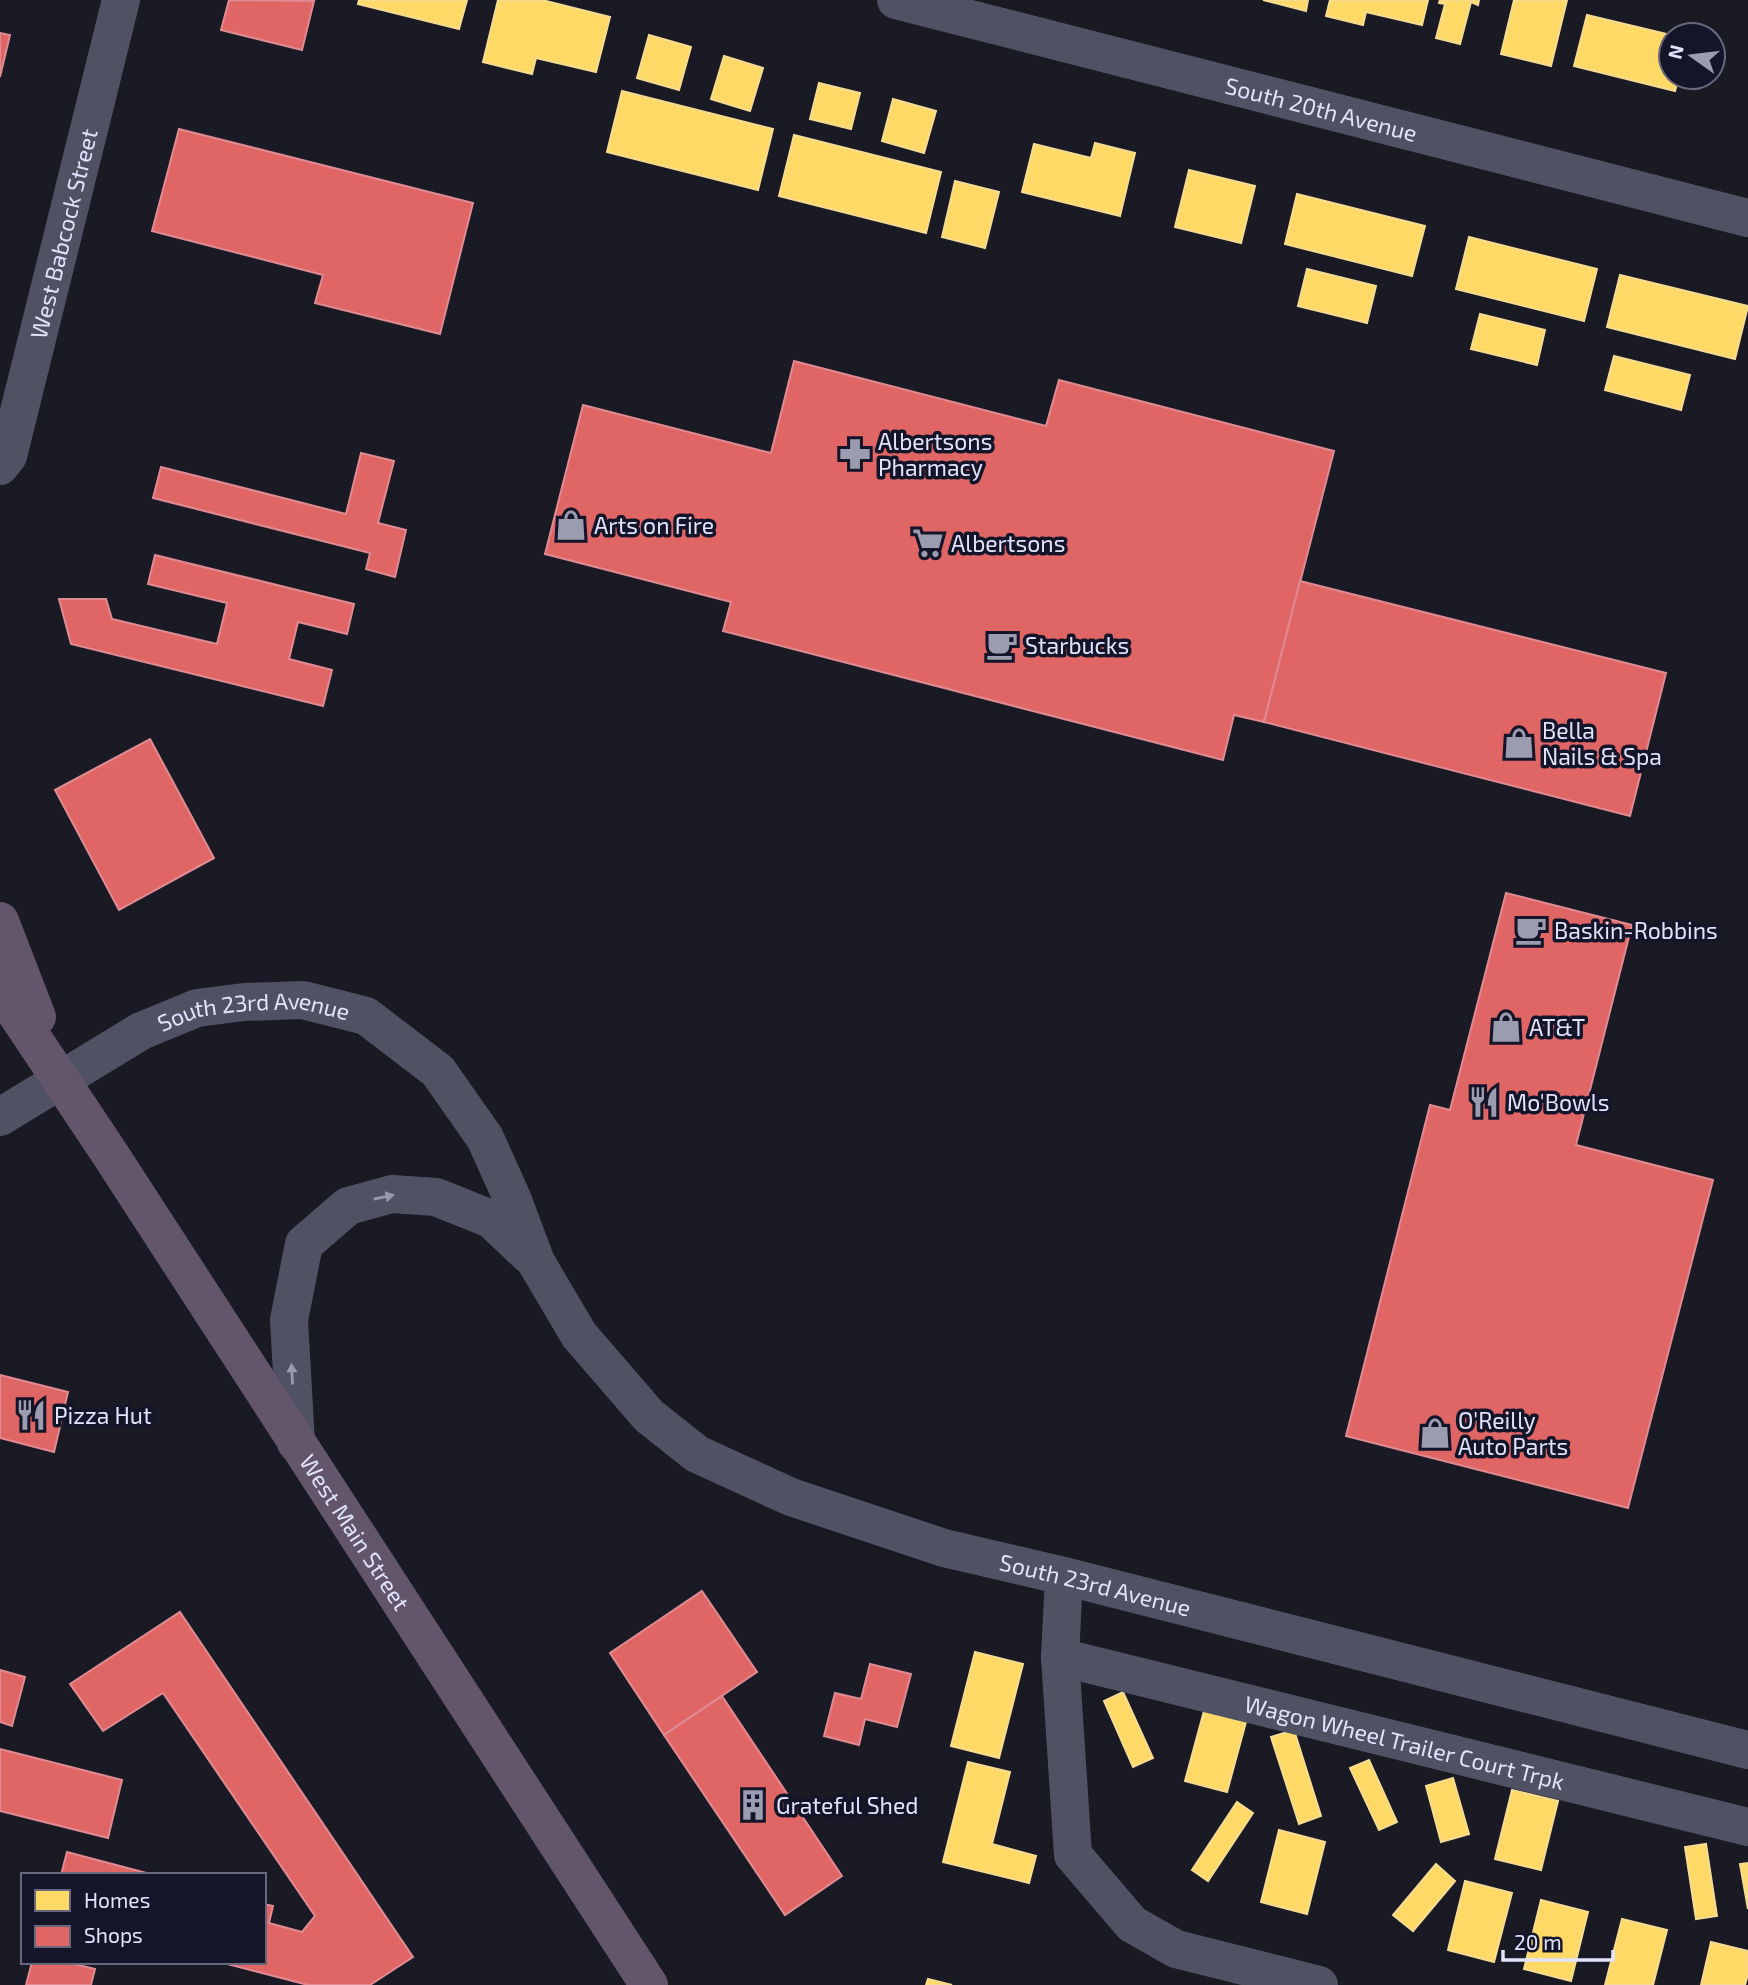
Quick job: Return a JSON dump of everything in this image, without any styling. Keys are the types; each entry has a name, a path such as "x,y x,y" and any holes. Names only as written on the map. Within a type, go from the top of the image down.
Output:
{"highway":[{"name":"West Main Street","path":"0,921 62,1081"},
{"name":"West Main Street","path":"0,989 649,1985"}],"street":[{"name":"West Babcock Street","path":"0,466 8,456 121,0"},
{"name":"South 20th Avenue","path":"896,0 1748,218"},
{"name":"South 23rd Avenue","path":"62,1081 141,1031 197,1008 244,1002 303,1000 366,1016 438,1072 485,1138 512,1198 536,1262 579,1335 649,1416 697,1454 791,1497 944,1548 1748,1750"},
{"path":"0,1117 62,1081"},
{"name":"South 23rd Avenue","path":"296,1443 289,1320 304,1244 348,1206 391,1194 436,1197 491,1219 536,1262"},
{"path":"1064,1576 1060,1657 1073,1854 1132,1924 1176,1949 1319,1985"},
{"name":"Wagon Wheel Trailer Court Trpk","path":"1060,1657 1748,1827"}],"building: Homes":[{"path":"359,0 467,0 459,29 358,4"},
{"path":"498,0 542,0 610,17 596,72 536,58 532,74 483,62"},
{"path":"1263,0 1308,0 1306,11"},
{"path":"1330,0 1428,0 1422,25 1366,12 1363,25 1326,16"},
{"path":"1440,0 1479,0 1478,5 1471,2 1460,44 1436,38 1445,4 1439,3"},
{"path":"1514,0 1567,0 1551,66 1501,54"},
{"path":"1587,15 1657,32 1657,87 1574,66"},
{"path":"649,35 691,47 679,90 637,78"},
{"path":"724,56 763,68 750,111 711,99"},
{"path":"819,83 860,93 851,129 810,119"},
{"path":"622,91 773,129 758,190 607,152"},
{"path":"893,99 936,111 924,153 882,141"},
{"path":"794,135 941,172 926,233 779,196"},
{"path":"1095,143 1135,153 1120,216 1022,192 1034,144 1091,158"},
{"path":"1189,170 1255,186 1241,243 1175,227"},
{"path":"955,181 999,192 985,248 942,237"},
{"path":"1297,194 1425,226 1412,276 1285,244"},
{"path":"1469,237 1597,269 1584,321 1456,289"},
{"path":"1307,269 1376,286 1367,323 1298,306"},
{"path":"1620,275 1748,306 1735,359 1607,327"},
{"path":"1480,314 1545,330 1537,365 1471,349"},
{"path":"1614,356 1690,375 1681,410 1605,390"},
{"path":"975,1652 1023,1664 999,1758 951,1746"},
{"path":"1123,1692 1153,1758 1133,1767 1104,1701"},
{"path":"1204,1711 1246,1722 1227,1792 1185,1781"},
{"path":"1294,1730 1321,1816 1299,1824 1271,1737"},
{"path":"1369,1760 1397,1822 1379,1830 1350,1768"},
{"path":"968,1762 1010,1772 992,1844 1036,1856 1029,1883 943,1862"},
{"path":"1453,1778 1469,1834 1441,1842 1426,1786"},
{"path":"1512,1790 1558,1801 1541,1870 1495,1859"},
{"path":"1237,1802 1253,1813 1208,1881 1192,1870"},
{"path":"1279,1830 1325,1842 1307,1914 1261,1902"},
{"path":"1706,1844 1717,1916 1696,1919 1685,1847"},
{"path":"1748,1863 1748,1909 1740,1864"},
{"path":"1436,1864 1455,1881 1413,1931 1393,1915"},
{"path":"1465,1881 1512,1893 1494,1962 1448,1950"},
{"path":"1541,1900 1588,1912 1571,1981 1524,1969"},
{"path":"1622,1919 1667,1930 1653,1985 1605,1985"},
{"path":"1711,1942 1748,1951 1745,1985 1701,1985"},
{"path":"928,1979 952,1985 926,1985"}],"building: Shops":[{"path":"229,0 314,1 302,50 221,30"},
{"path":"0,33 10,35 0,77"},
{"path":"179,129 473,203 440,334 315,303 323,275 152,231"},
{"path":"794,361 1046,426 1059,380 1334,451 1264,722 1234,715 1223,760 723,631 731,602 545,554 583,405 771,453"},
{"path":"361,453 394,461 378,523 406,530 395,577 366,569 370,553 153,498 161,467 346,514"},
{"path":"155,555 354,604 347,634 298,622 289,659 332,670 323,706 71,644 59,599 106,599 112,619 217,644 227,603 148,584"},
{"path":"1300,581 1666,673 1630,816 1264,722"},
{"path":"150,739 214,858 119,910 55,790"},
{"path":"1506,893 1632,925 1576,1145 1713,1180 1628,1508 1346,1436 1430,1105 1450,1110"},
{"name":"Pizza Hut","path":"0,1375 68,1392 54,1452 0,1438"},
{"path":"702,1591 757,1672 664,1735 610,1653"},
{"path":"180,1612 413,1957 370,1985 308,1985 228,1964 266,1964 266,1904 273,1906 269,1923 302,1932 315,1916 163,1693 103,1731 70,1684"},
{"path":"870,1664 911,1674 897,1727 865,1719 859,1745 824,1736 835,1693 861,1699"},
{"path":"0,1670 25,1677 12,1726 0,1722"},
{"name":"Grateful Shed","path":"722,1696 842,1876 785,1915 664,1735"},
{"path":"0,1749 122,1780 108,1838 0,1811"},
{"path":"67,1852 146,1873 62,1873"},
{"path":"31,1964 74,1964 95,1969 91,1985 26,1985"}],"place":[{"name":"Albertsons Pharmacy","path":"855,454"},
{"name":"Arts on Fire","path":"571,525"},
{"name":"Albertsons","path":"928,543"},
{"name":"Starbucks","path":"1002,645"},
{"name":"Bella Nails & Spa","path":"1519,743"},
{"name":"Baskin-Robbins","path":"1531,930"},
{"name":"AT&T","path":"1506,1027"},
{"name":"Mo'Bowls","path":"1484,1102"},
{"name":"Pizza Hut","path":"31,1415"},
{"name":"O'Reilly Auto Parts","path":"1435,1433"},
{"name":"Grateful Shed","path":"753,1805"}]}
